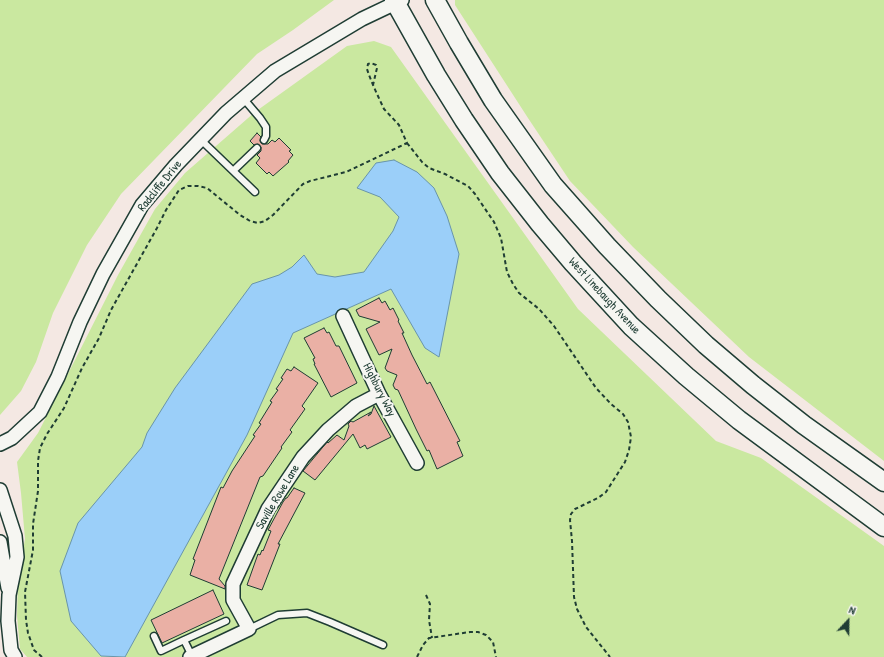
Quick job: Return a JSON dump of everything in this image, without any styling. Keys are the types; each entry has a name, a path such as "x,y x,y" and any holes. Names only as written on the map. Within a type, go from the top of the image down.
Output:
{"main road":[{"path":"435,0 459,44 498,106 554,185 607,246 658,300 706,346 804,425 884,482"},
{"name":"West Linebaugh Avenue","path":"397,1 436,76 500,173 563,252 621,315 686,376 738,420 884,527"}],"street":[{"name":"Radcliffe Drive","path":"0,444 12,438 40,412 58,377 80,322 103,274 142,205 176,165 242,98 276,71 362,19 397,1"},
{"name":"Highbury Way","path":"343,316 379,394 417,463"},
{"name":"Saville Rowe Lane","path":"248,629 233,600 232,584 268,509 303,457 328,430 356,406 379,394"},
{"path":"0,490 15,536 17,558 9,595 8,621 12,650 15,657"},
{"path":"0,542 9,595"},
{"path":"191,656 248,629"}],"lane":[{"path":"242,98 266,127 266,136 264,140"},
{"path":"200,139 255,192"},
{"path":"233,171 257,148"},
{"path":"248,629 278,615 307,613 383,645"},
{"path":"154,636 161,651 226,620"},
{"path":"184,640 191,656"}],"path":[{"path":"373,85 377,68 376,65 371,63 368,64 367,69 373,85 384,108 399,126 407,143 422,162 429,168 446,174 468,186 476,194 494,222 501,238 508,272 513,284 519,293 539,309 554,326 567,343 596,388 623,414 628,422 631,437 625,462 606,492 570,514 574,591 577,609 586,627 610,657"},
{"path":"42,657 34,650 31,643 26,620 25,599 33,550 33,524 38,491 38,461 40,448 47,434 64,408 82,368 99,338 111,310 172,199 179,190 188,186 207,188 240,215 250,221 258,223 273,216 303,184 310,180 346,172 407,143"},
{"path":"426,595 430,604 429,620 432,638"},
{"path":"417,657 423,645 429,638 470,632 478,632 486,635 493,642 496,657"}],"green space":[{"path":"0,0 334,0 257,54 121,194 87,245 53,313 36,362 21,391 0,415"},
{"path":"455,0 884,0 884,461 749,357 633,247 570,181 455,5"},
{"path":"374,41 391,47 578,309 716,441 761,458 884,546 884,657 27,657 20,649 17,616 18,578 25,539 17,462 38,433 118,275 155,209 185,173 255,112 347,46"}],"water":[{"path":"394,160 417,172 434,188 447,216 459,254 439,357 425,348 391,289 293,333 247,435 125,657 101,656 71,621 60,571 78,523 142,447 147,433 175,388 252,284 279,275 292,267 304,255 317,274 335,277 364,272 393,231 399,217 380,197 357,188 376,163"}],"building":[{"path":"257,133 261,137 260,141 262,144 268,144 272,140 275,142 279,138 291,150 289,151 293,155 288,161 289,162 273,176 269,172 267,174 256,163 260,158 257,155 261,151 261,147 258,144 254,145 250,141"},
{"path":"379,298 382,303 385,301 390,310 393,308 412,355 427,384 430,382 460,441 457,442 463,456 437,469 429,450 427,451 398,390 395,389 393,385 397,375 387,371 385,368 392,349 379,355 366,329 380,322 359,316 356,310"},
{"path":"324,328 327,333 329,332 336,346 339,346 357,383 331,397 314,364 313,359 315,358 304,338"},
{"path":"294,367 318,383 302,406 305,409 290,430 292,432 263,476 260,477 219,579 225,586 225,589 190,575 195,560 193,559 221,487 223,488 232,471 255,436 253,435 261,424 259,423 272,402 270,401 278,390 276,389 283,379 281,378 287,369 291,371"},
{"path":"374,406 391,437 367,449 365,445 360,448 353,434 315,480 303,471 327,442 328,443 337,435 344,440 349,426 348,424 351,421 353,422 371,412 368,416 371,414"},
{"path":"294,488 305,493 278,544 280,544 262,590 247,585 258,554 260,555 262,550 263,551 271,531 268,530 283,502"},
{"path":"213,590 224,614 162,643 151,620"}]}
